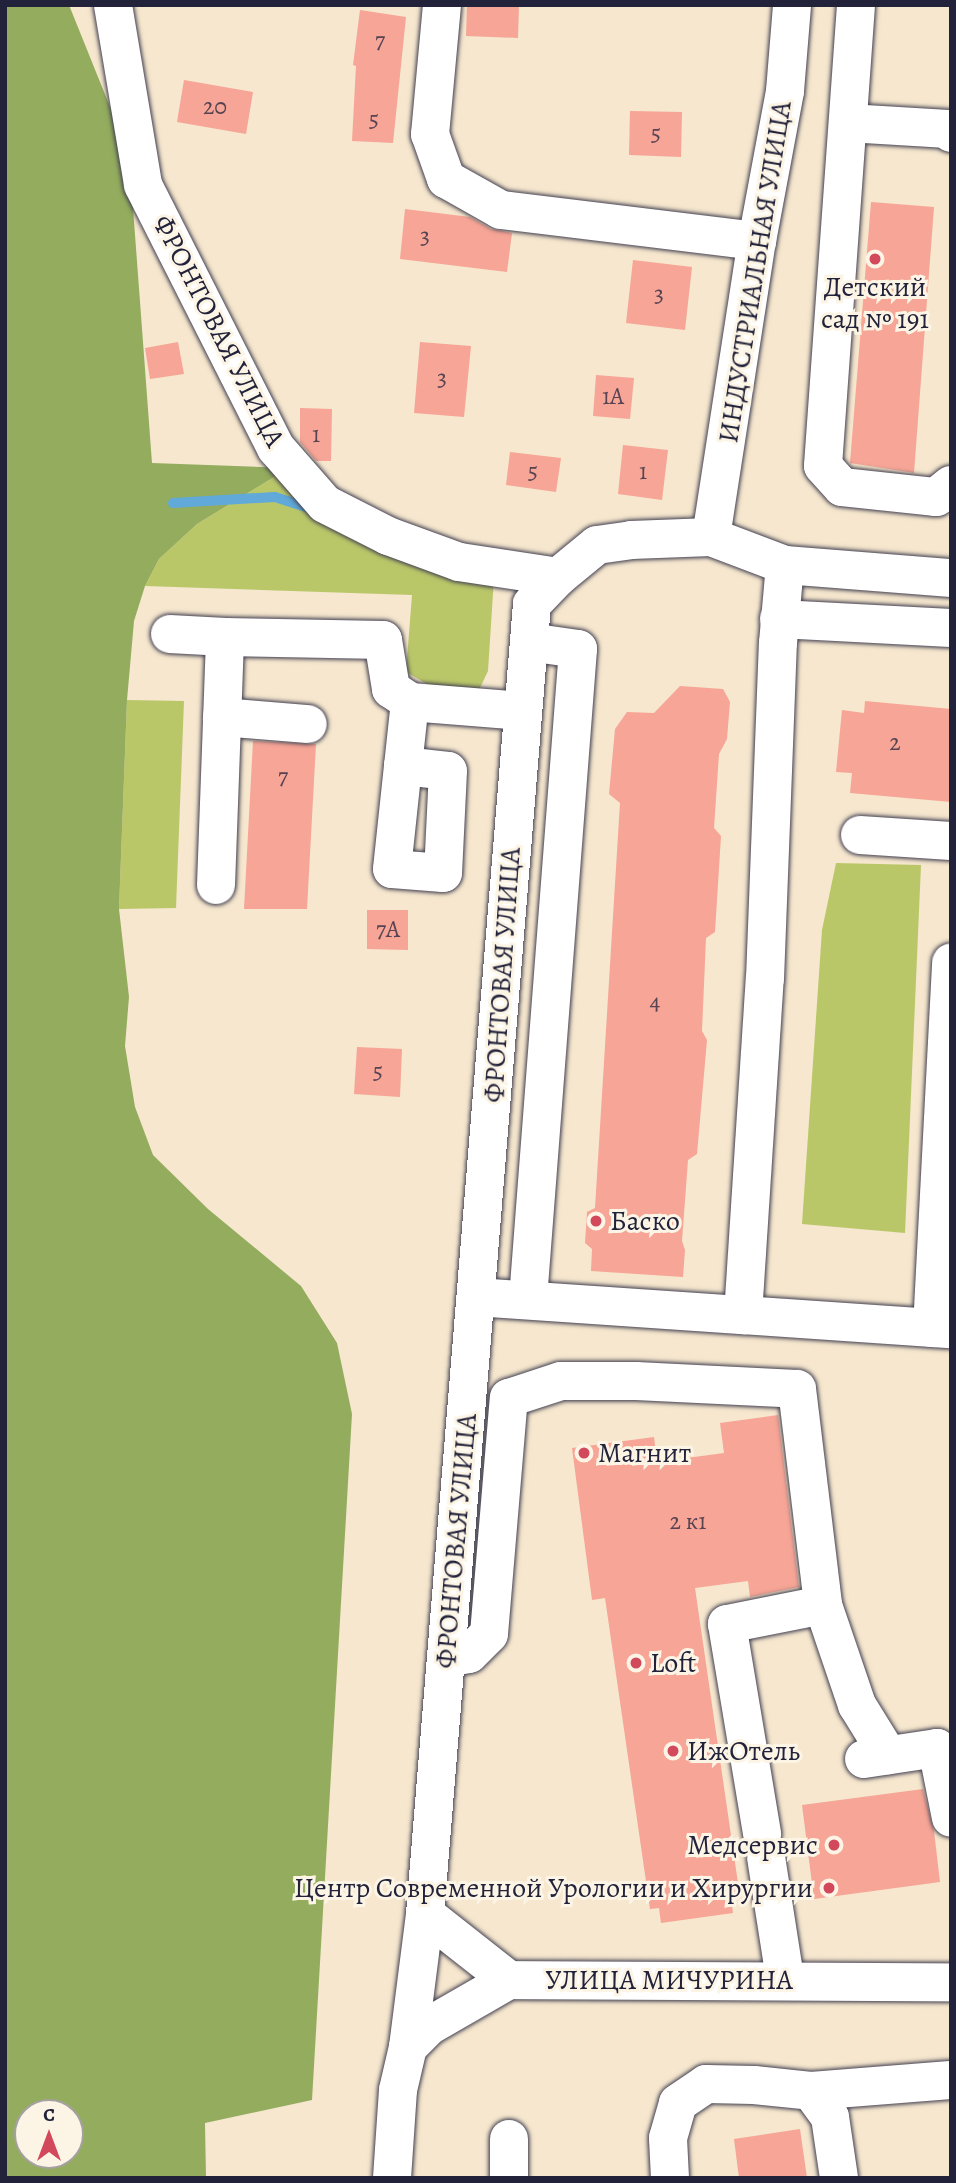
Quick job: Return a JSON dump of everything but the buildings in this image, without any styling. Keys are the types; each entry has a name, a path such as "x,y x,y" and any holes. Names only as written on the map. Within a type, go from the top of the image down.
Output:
{"street":[{"name":"ФРОНТОВАЯ УЛИЦА","path":"113,5 143,185 276,447 325,504 388,536 459,562 558,577"},
{"path":"442,5 430,134 446,179 501,210 757,241"},
{"name":"ИНДУСТРИАЛЬНАЯ УЛИЦА","path":"711,537 757,241 785,91 792,5"},
{"path":"856,5 823,466 842,487 936,497 951,485"},
{"path":"848,123 948,129 951,133"},
{"path":"558,577 597,545 631,540 711,537 785,565 951,578"},
{"path":"743,1315 765,979 779,619 785,565"},
{"name":"ФРОНТОВАЯ УЛИЦА","path":"392,2178 398,2090 408,2047 425,1914 532,604 558,577"},
{"path":"779,619 951,628"},
{"path":"170,634 383,640 391,689 410,702 523,711"},
{"path":"216,885 225,637"},
{"path":"528,1299 578,649 529,642"},
{"path":"403,766 410,702"},
{"path":"222,717 308,724"},
{"path":"860,835 951,841"},
{"path":"476,1297 941,1329 950,982"},
{"path":"468,1394 509,1398 561,1381 636,1381 797,1389 823,1605 875,1757 937,1748 951,1818"},
{"path":"446,1658 469,1654 489,1634 509,1398"},
{"path":"785,1979 727,1624 823,1605"},
{"path":"425,1914 509,1980"},
{"name":"УЛИЦА МИЧУРИНА","path":"408,2047 429,2026 509,1980 785,1979 951,1982"},
{"path":"670,2178 668,2138 678,2103 706,2084 754,2085 811,2091 951,2080"},
{"path":"811,2091 830,2117 839,2178"},
{"path":"509,2139 509,2178"}],"green space":[{"path":"5,5 69,5 129,154 152,463 289,468 197,524 159,559 145,586 134,621 127,700 119,909 129,997 125,1046 135,1107 153,1155 208,1209 301,1286 337,1343 352,1414 312,2100 205,2123 206,2178 5,2178"},
{"path":"289,468 494,578 488,671 479,690 450,697 406,672 412,595 145,586 159,559 197,524"},
{"path":"127,700 184,701 176,908 119,909"},
{"path":"836,863 921,865 905,1233 802,1224 822,930"}],"waterway":[{"path":"173,503 275,497 313,509"}],"place":[{"name":"Детский сад № 191","path":"875,259"},
{"name":"Баско","path":"596,1221"},
{"name":"Магнит","path":"584,1453"},
{"name":"Loft","path":"636,1663"},
{"name":"ИжОтель","path":"673,1751"},
{"name":"Медсервис","path":"834,1845"},
{"name":"Центр Современной Урологии и Хирургии","path":"829,1888"}]}
